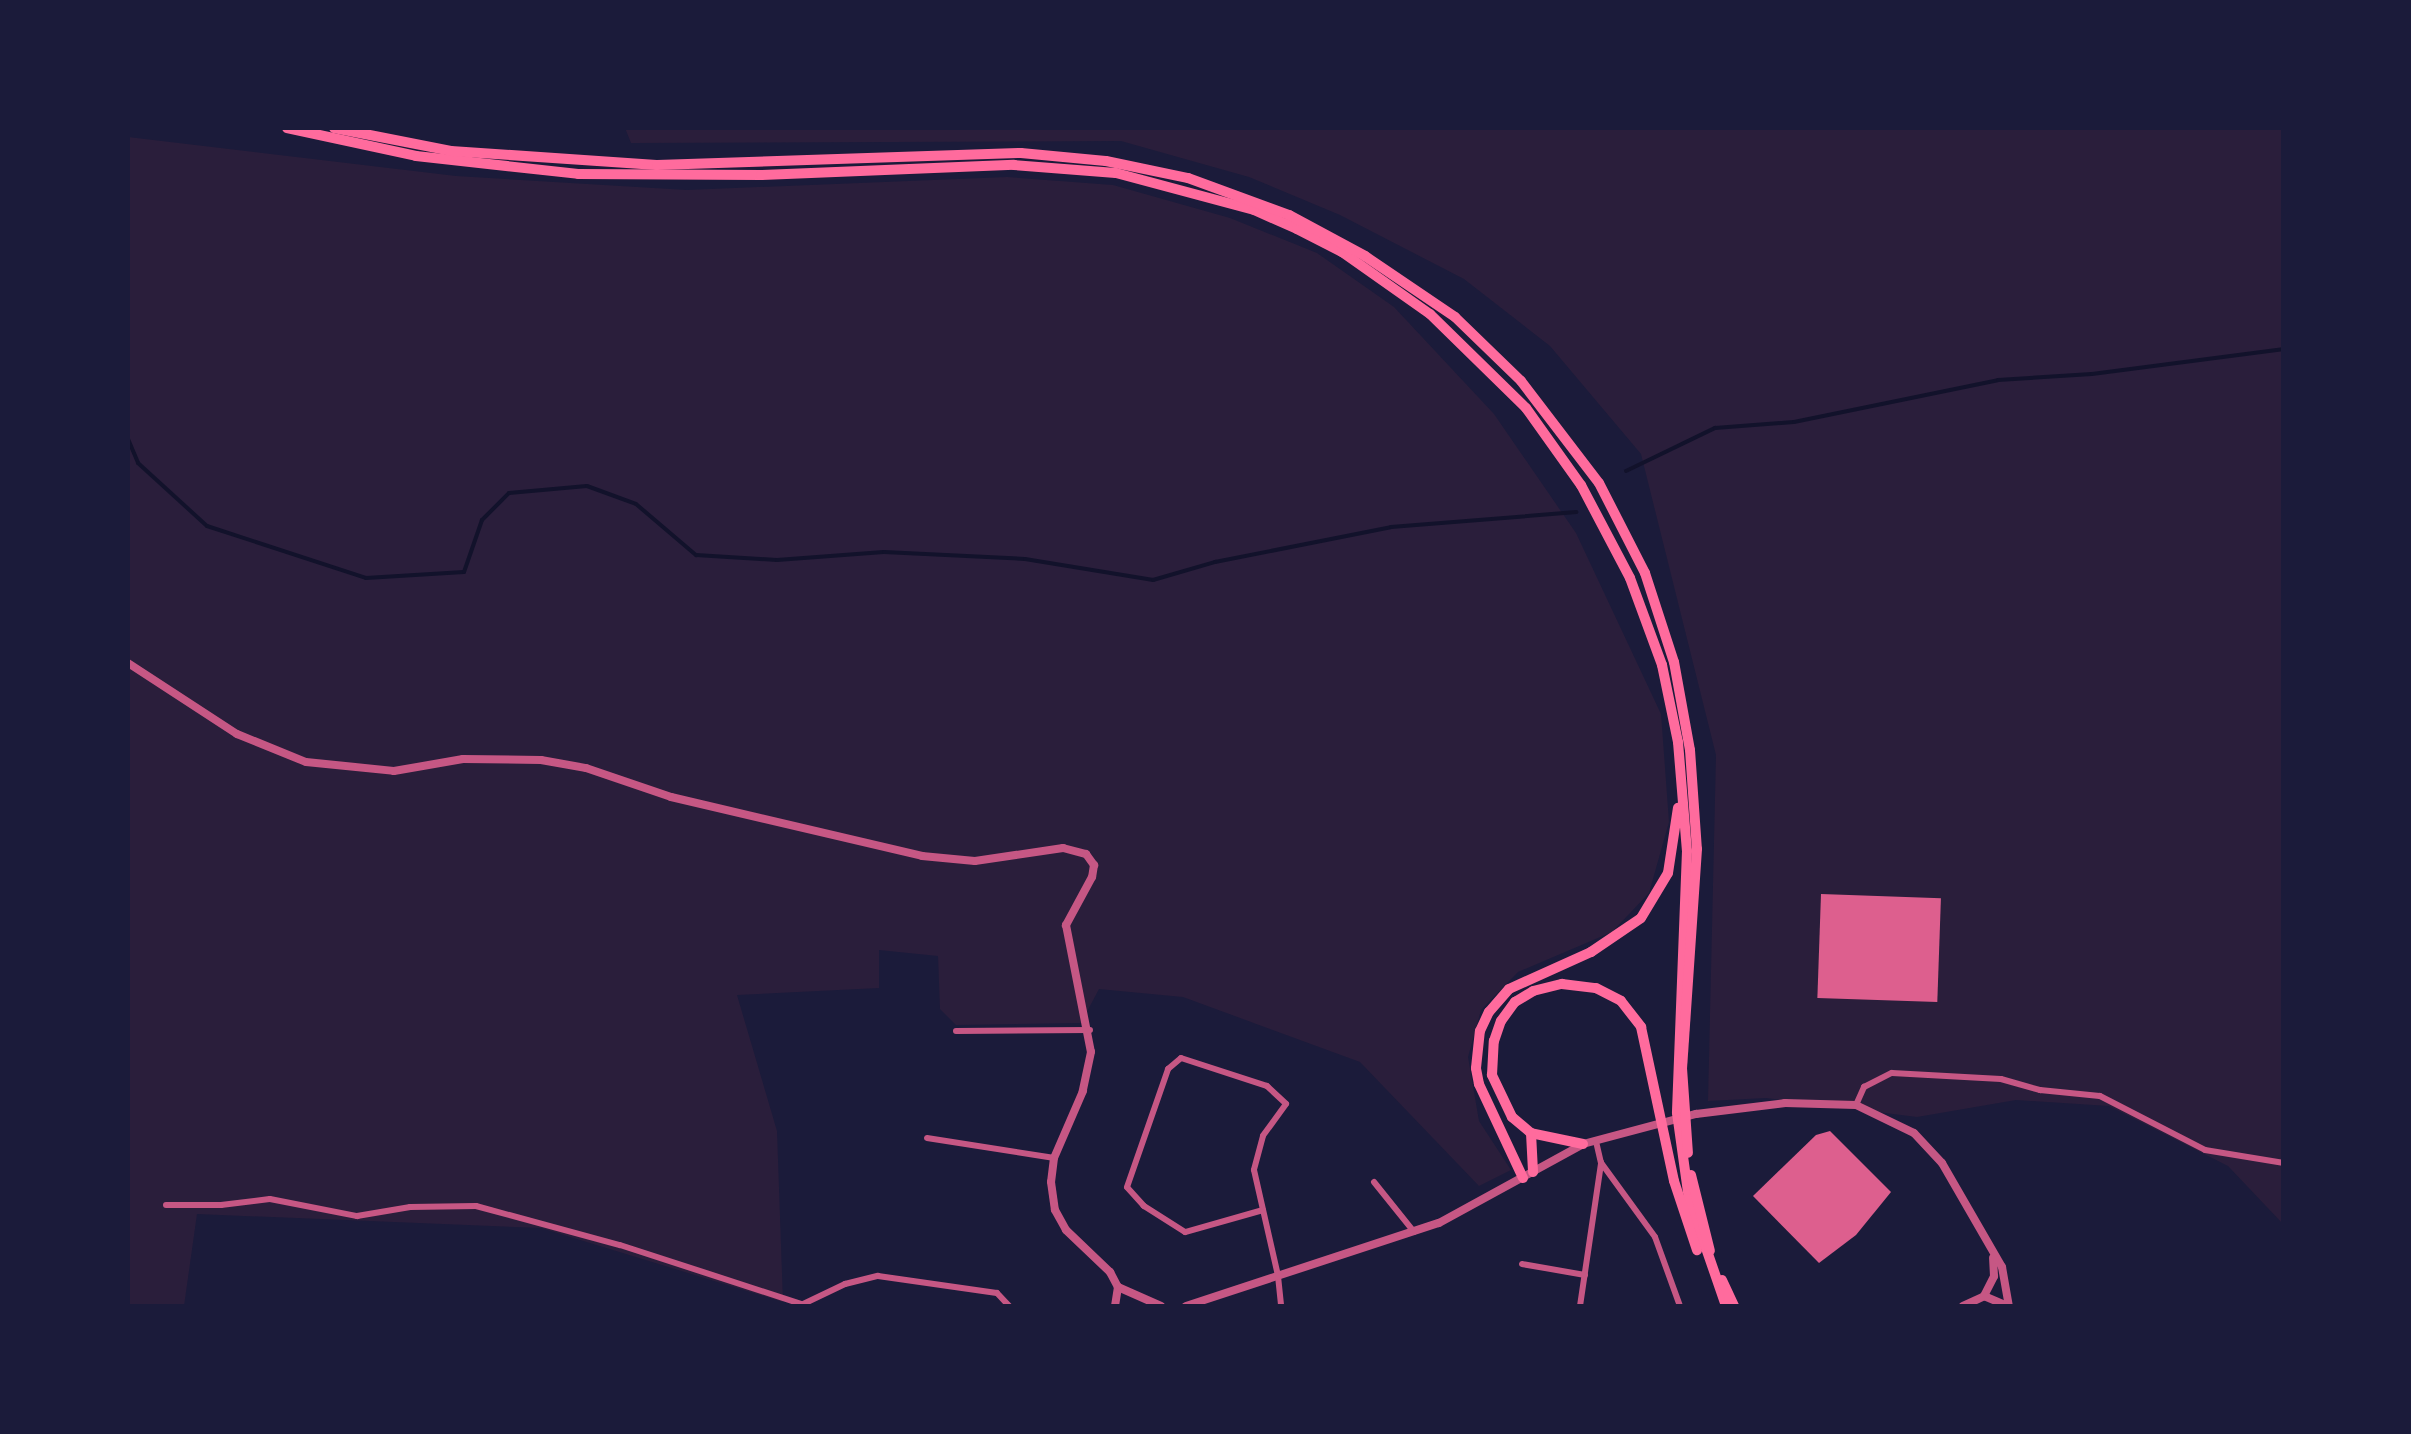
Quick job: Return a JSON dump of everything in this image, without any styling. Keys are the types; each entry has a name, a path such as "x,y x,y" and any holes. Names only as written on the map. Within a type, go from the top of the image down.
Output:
{"highway":[{"path":"287,128 416,156 578,174 1062,167 1173,186 1297,229 1342,252 1430,314 1495,373 1558,450 1630,578 1662,665 1678,742 1687,851 1676,1113 1693,1214 1723,1306"},
{"path":"334,128 451,151 639,164 1020,153 1106,161 1188,178 1289,215 1364,256 1455,316 1521,380 1599,483 1644,573 1674,662 1690,750 1697,850 1682,1068 1688,1162 1711,1255 1734,1306"},
{"path":"1528,1175 1479,1084 1476,1068 1480,1031 1489,1012 1509,989 1591,952 1641,918 1668,873 1674,848 1678,742"},
{"path":"1590,1142 1531,1133 1512,1117 1492,1075 1494,1040 1501,1021 1524,997 1562,984 1596,988 1621,1001 1647,1044 1658,1116 1674,1181 1723,1306"},
{"path":"1528,1175 1531,1133"}],"street":[{"path":"128,663 237,734 306,762 394,771 463,759 541,760 586,768 671,797 951,862 1077,849 1094,865 1089,887 1066,925 1067,948 1090,1030 1088,1072 1054,1158 1054,1210 1066,1230 1110,1272 1118,1286 1161,1306"},
{"path":"956,1031 1090,1030"},
{"path":"1263,1210 1184,1232 1144,1206 1127,1187 1168,1069 1182,1058 1267,1086 1286,1104 1263,1136 1254,1170 1278,1276 1280,1306"},
{"path":"1856,1105 1864,1088 1878,1076 1892,1072 2001,1079 2040,1090 2100,1096 2205,1150 2284,1163"},
{"path":"1186,1306 1439,1224 1590,1142 1630,1129 1733,1108 1786,1103 1856,1105 1888,1117 1923,1142 1957,1187 2005,1275 2008,1306 1984,1296"},
{"path":"928,1138 1054,1158"},
{"path":"1590,1142 1655,1237 1680,1306"},
{"path":"1580,1306 1601,1163"},
{"path":"1374,1182 1414,1232"},
{"path":"166,1205 221,1206 270,1199 356,1216 410,1207 476,1206 620,1246 800,1305 845,1284 878,1276 997,1293 1009,1306"},
{"path":"1963,1306 1984,1296 1994,1276 1992,1253"},
{"path":"1522,1264 1584,1275"},
{"path":"1115,1306 1118,1286"}],"shaded area":[{"path":"625,128 2283,128 2283,1224 2228,1166 2109,1106 2016,1100 1917,1117 1766,1098 1708,1101 1716,755 1641,454 1550,346 1464,279 1340,215 1249,177 1121,141 631,143"},
{"path":"128,137 456,176 687,190 1007,177 1113,185 1230,218 1317,253 1394,307 1494,414 1576,533 1661,714 1669,822 1649,893 1612,932 1518,972 1481,1010 1468,1057 1479,1121 1511,1170 1479,1186 1360,1062 1183,997 1099,989 1081,1023 956,1025 940,1009 938,956 879,950 879,988 737,995 777,1131 783,1302 541,1228 197,1214 184,1306 128,1306"}],"building":[{"path":"1821,894 1941,898 1937,1002 1817,998"},
{"path":"1830,1131 1891,1192 1856,1235 1819,1263 1753,1196 1816,1135"}],"waterway":[{"path":"1626,471 1715,428 1794,422 1998,380 2092,374 2284,349"},
{"path":"128,439 138,463 207,526 366,578 464,572 482,520 509,493 587,486 636,504 696,555 777,560 884,552 1025,559 1153,580 1215,562 1391,527 1576,512"}]}
